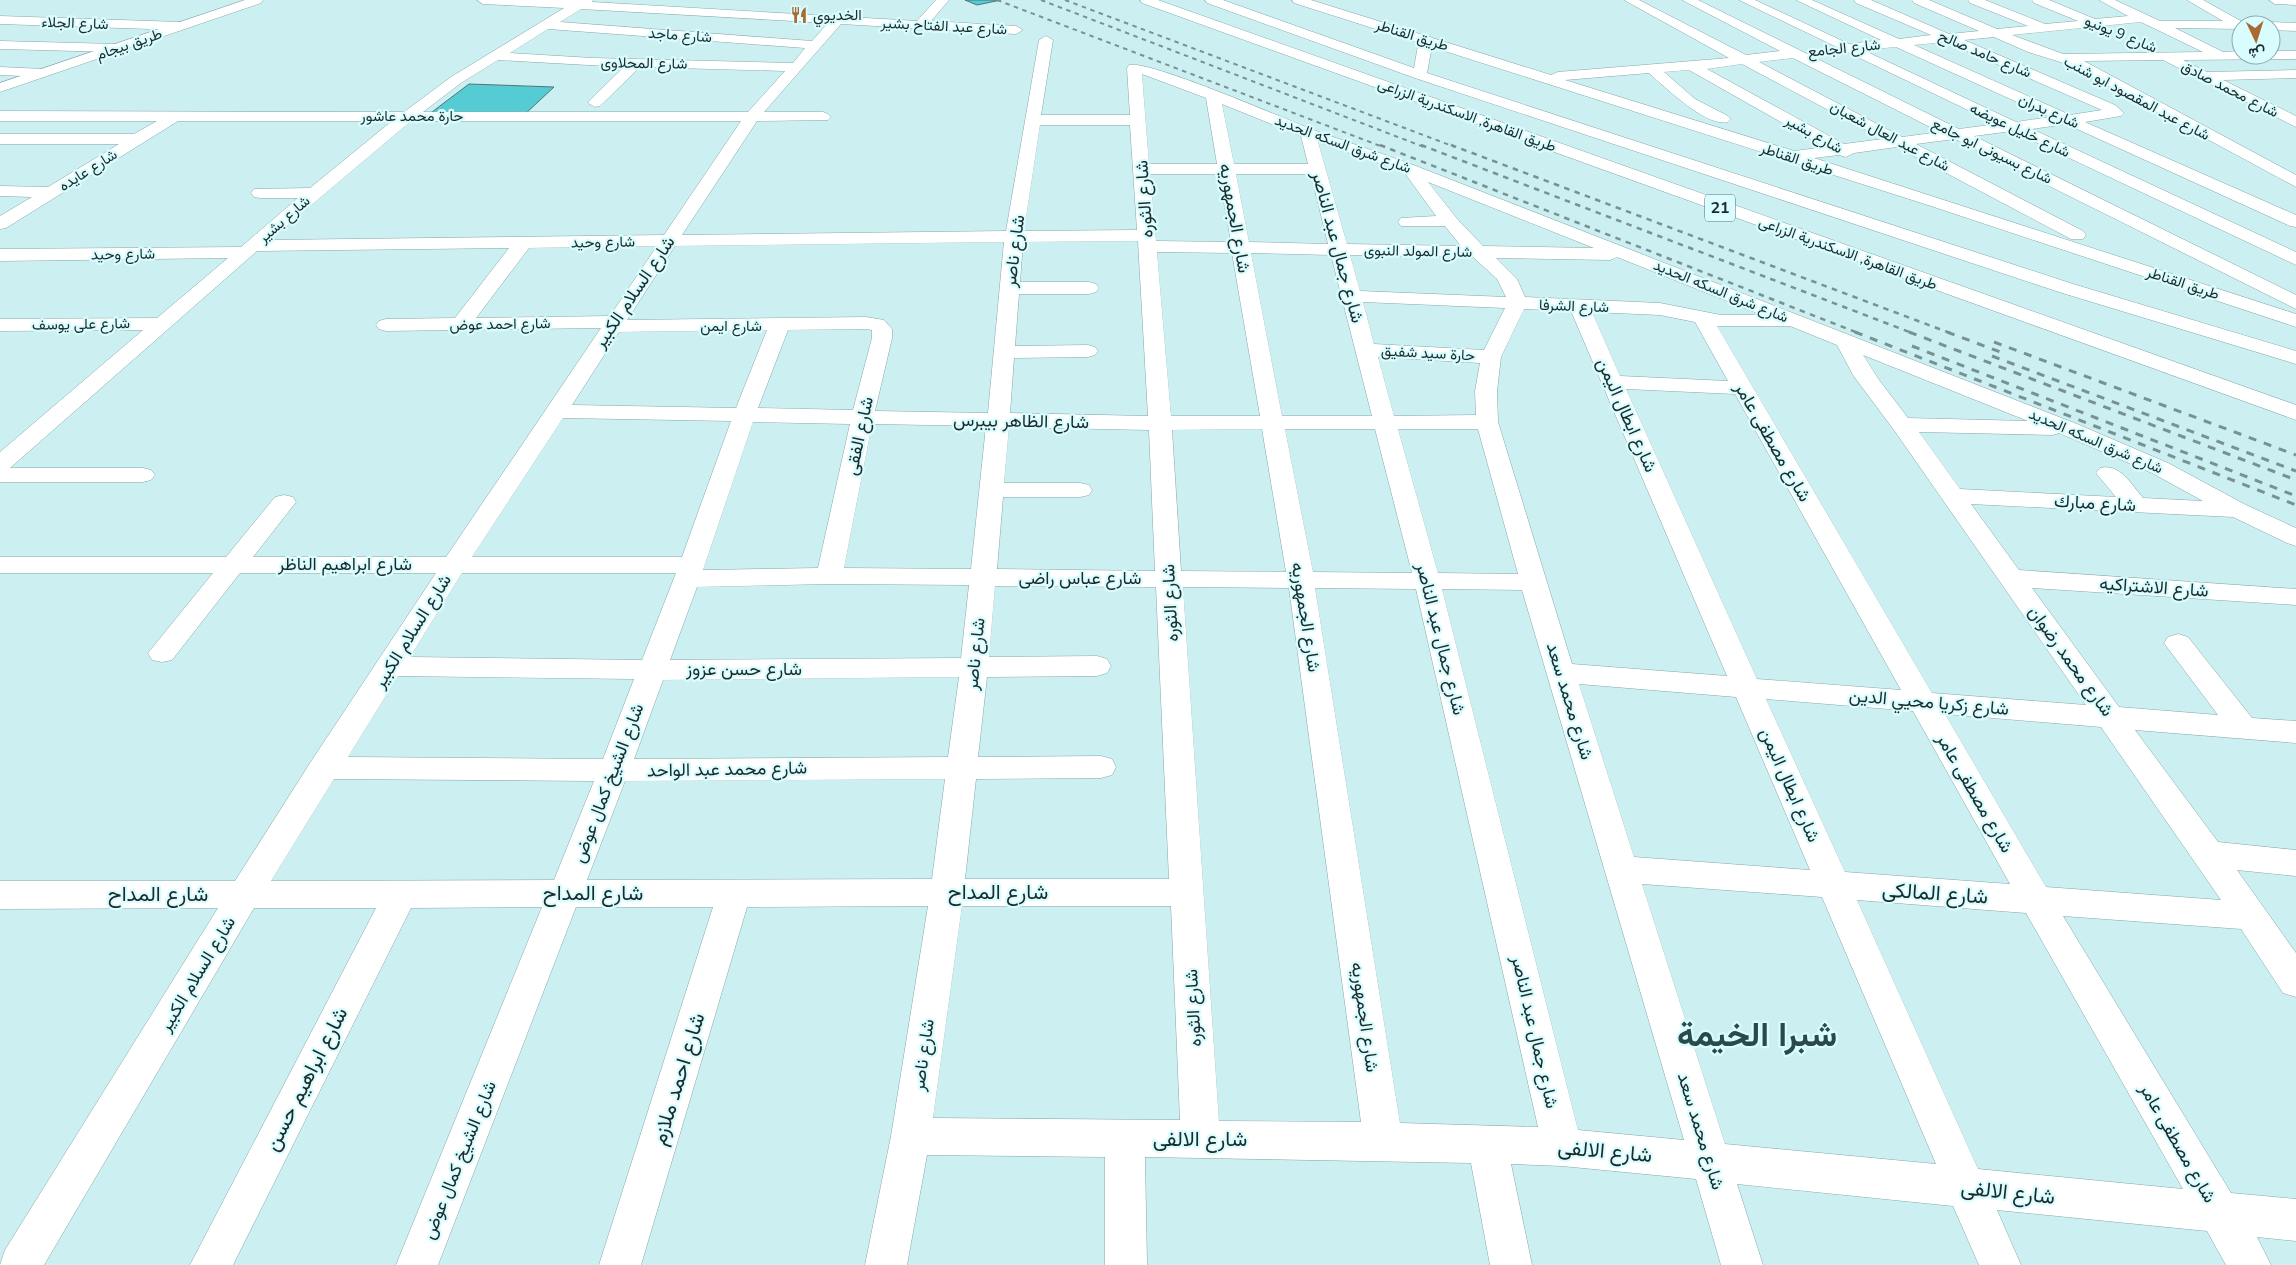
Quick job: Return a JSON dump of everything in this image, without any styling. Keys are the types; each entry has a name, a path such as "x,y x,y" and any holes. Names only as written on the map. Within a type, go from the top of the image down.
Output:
{"main road":[{"name":"طريق بيجام","path":"0,88 257,0"},
{"name":"شارع عبد الفتاح بشير","path":"483,0 583,2 640,8 772,16 839,15 920,24 1016,30"},
{"path":"640,8 652,0"},
{"path":"708,12 723,0"},
{"path":"920,24 944,0"},
{"name":"طريق القاهرة, الاسكندرية الزراعى","path":"1146,0 2296,413"},
{"name":"طريق القاهرة, الاسكندرية الزراعى","path":"1211,0 1420,75 2066,288 2296,358"},
{"name":"طريق القناطر","path":"1298,0 1937,202 2296,321"},
{"name":"شارع عبد العال شعبان","path":"1630,0 2150,272"},
{"name":"شارع بسيونى ابو جامع","path":"1688,0 2296,304"},
{"name":"شارع خليل عويضه","path":"1745,0 2295,259"},
{"name":"شارع بدران","path":"1802,0 2296,222"},
{"path":"1676,24 1823,10 1866,3 1922,0"},
{"name":"شارع عبد المقصود ابو شنب","path":"1922,0 2033,49 2062,57 2289,191"},
{"path":"1974,0 2116,57"},
{"name":"شارع 9 يونيو","path":"2038,0 2122,34"},
{"path":"2105,0 2223,56"},
{"path":"2193,0 2231,20"},
{"path":"2275,0 2296,1"},
{"name":"شارع بشير","path":"0,464 314,193 408,116 456,80 583,2"},
{"name":"شارع حامد صالح","path":"1866,3 2110,108 2116,113 2068,120"},
{"path":"772,16 785,5"},
{"path":"592,62 663,9"},
{"path":"693,64 750,14"},
{"name":"شارع السلام الكبير","path":"20,1265 323,768 454,564 752,117 839,15"},
{"name":"شارع الجلاء","path":"6,20 181,26"},
{"path":"0,26 6,20"},
{"name":"شارع الجامع","path":"1544,77 1691,66 1795,53 2094,23 2149,21 2231,25"},
{"name":"شارع ماجد","path":"545,25 815,45"},
{"path":"2281,26 2296,27"},
{"name":"شارع ناصر","path":"886,1265 911,1136 947,892 974,667 992,490 1014,236 1046,40"},
{"path":"1420,75 1426,40"},
{"name":"شارع 9 يونيو","path":"2140,41 2171,56"},
{"path":"0,45 116,48"},
{"path":"2281,46 2296,54"},
{"path":"1994,58 2296,54"},
{"name":"شارع المحلاوى","path":"494,56 592,62 795,67"},
{"name":"شارع محمد صادق","path":"2171,56 2204,76 2275,112 2295,119"},
{"path":"595,103 636,63"},
{"name":"شارع بشير","path":"1691,66 1937,202"},
{"name":"شارع شرق السكه الحديد","path":"1134,68 1158,74 1308,133 1410,169 2069,428 2160,468 2237,510 2296,538"},
{"name":"شارع الثوره","path":"1134,68 1160,423 1201,1139"},
{"path":"1652,69 1690,102 1723,119"},
{"path":"0,72 44,73"},
{"path":"2204,76 2296,74"},
{"path":"2265,75 2296,90"},
{"name":"شارع الجمهوريه","path":"1213,95 1301,580 1383,1141"},
{"name":"حارة محمد عاشور","path":"0,116 823,117"},
{"name":"شارع عايده","path":"0,224 175,116"},
{"path":"1034,120 1138,120"},
{"path":"1790,156 2068,120"},
{"name":"شارع جمال عبد الناصر","path":"1308,133 1364,350 1427,581 1562,1147"},
{"path":"0,139 138,138"},
{"path":"1141,169 1317,169"},
{"path":"1410,169 1476,252 1500,269 1516,294 1517,303"},
{"path":"2240,198 2289,191"},
{"path":"0,192 51,192"},
{"path":"260,193 314,193"},
{"path":"1407,222 1450,221"},
{"name":"شارع وحيد","path":"0,255 523,243 1014,236"},
{"name":"شارع المولد النبوى","path":"1014,236 1147,240 1240,248 1629,254"},
{"path":"461,324 523,243"},
{"path":"1009,288 1089,288"},
{"name":"شارع الشرفا","path":"1351,296 1671,310 1703,319 1739,322 1796,321"},
{"name":"شارع محمد سعد","path":"1517,303 1491,357 1486,391 1487,422 1533,582 1742,1265"},
{"path":"2264,310 2296,304"},
{"name":"شارع ابطال اليمن","path":"1580,306 2000,1265"},
{"name":"شارع مصطفى عامر","path":"1703,319 2036,900 2250,1265"},
{"name":"شارع على يوسف","path":"0,325 163,324"},
{"name":"شارع احمد عوض","path":"386,325 613,324"},
{"name":"شارع ايمن","path":"613,324 779,326 850,324"},
{"name":"شارع الفقى","path":"829,576 862,418 882,338 882,329 877,324 850,324"},
{"name":"شارع الشيخ كمال عوض","path":"417,1265 614,770 689,572 744,414 779,326"},
{"name":"شارع محمد رضوان","path":"1846,341 1857,366 1902,425 2110,716 2296,982"},
{"name":"حارة سيد شفيق","path":"1364,350 1491,357"},
{"path":"1004,352 1088,351"},
{"path":"1612,382 1742,388"},
{"name":"شارع الظاهر بيبرس","path":"555,411 1160,423 1487,422"},
{"path":"1902,425 2069,428"},
{"path":"2108,473 2136,505"},
{"path":"0,475 143,475"},
{"path":"992,490 1080,490"},
{"name":"شارع مبارك","path":"1952,496 2237,510"},
{"path":"162,653 284,502"},
{"name":"شارع ابراهيم الناظر","path":"0,564 454,564 689,572"},
{"name":"شارع عباس راضى","path":"689,572 829,576 1533,582"},
{"name":"شارع الاشتراكيه","path":"2011,578 2296,597"},
{"path":"2178,643 2244,728"},
{"name":"شارع حسن عزوز","path":"390,666 652,670 1097,666"},
{"name":"شارع زكريا محيي الدين","path":"1562,673 2296,732"},
{"name":"شارع محمد عبد الواحد","path":"323,768 614,770 1101,767"},
{"path":"2208,854 2296,863"},
{"name":"شارع المالكى","path":"1620,869 2249,916"},
{"name":"شارع احمد ملازم","path":"620,1265 736,892"},
{"name":"شارع المداح","path":"0,894 1186,892"},
{"name":"شارع ابراهيم حسن","path":"211,1265 401,893"},
{"name":"شارع الالفى","path":"911,1136 1383,1141 1562,1147 2296,1220"},
{"path":"1125,1139 1126,1265"},
{"path":"1486,1144 1510,1265"}],"building":[{"path":"965,0 1001,0 977,5"},
{"path":"469,84 554,87 524,115 428,115"}],"railway":[{"path":"997,0 1383,147"},
{"path":"1041,0 1424,147"},
{"path":"1065,0 1455,147"},
{"path":"1380,145 1858,333"},
{"path":"1421,145 1912,333"},
{"path":"1451,145 1950,333"},
{"path":"1855,332 2296,505"},
{"path":"1909,332 2296,480"},
{"path":"1947,332 2003,353"},
{"path":"1994,342 2296,455"},
{"path":"1912,346 2296,496"},
{"path":"1992,356 2296,471"}],"place":[{"name":"الخديوي","path":"799,15"}],"district":[{"name":"شبرا الخيمة","path":"1757,1035"}]}
